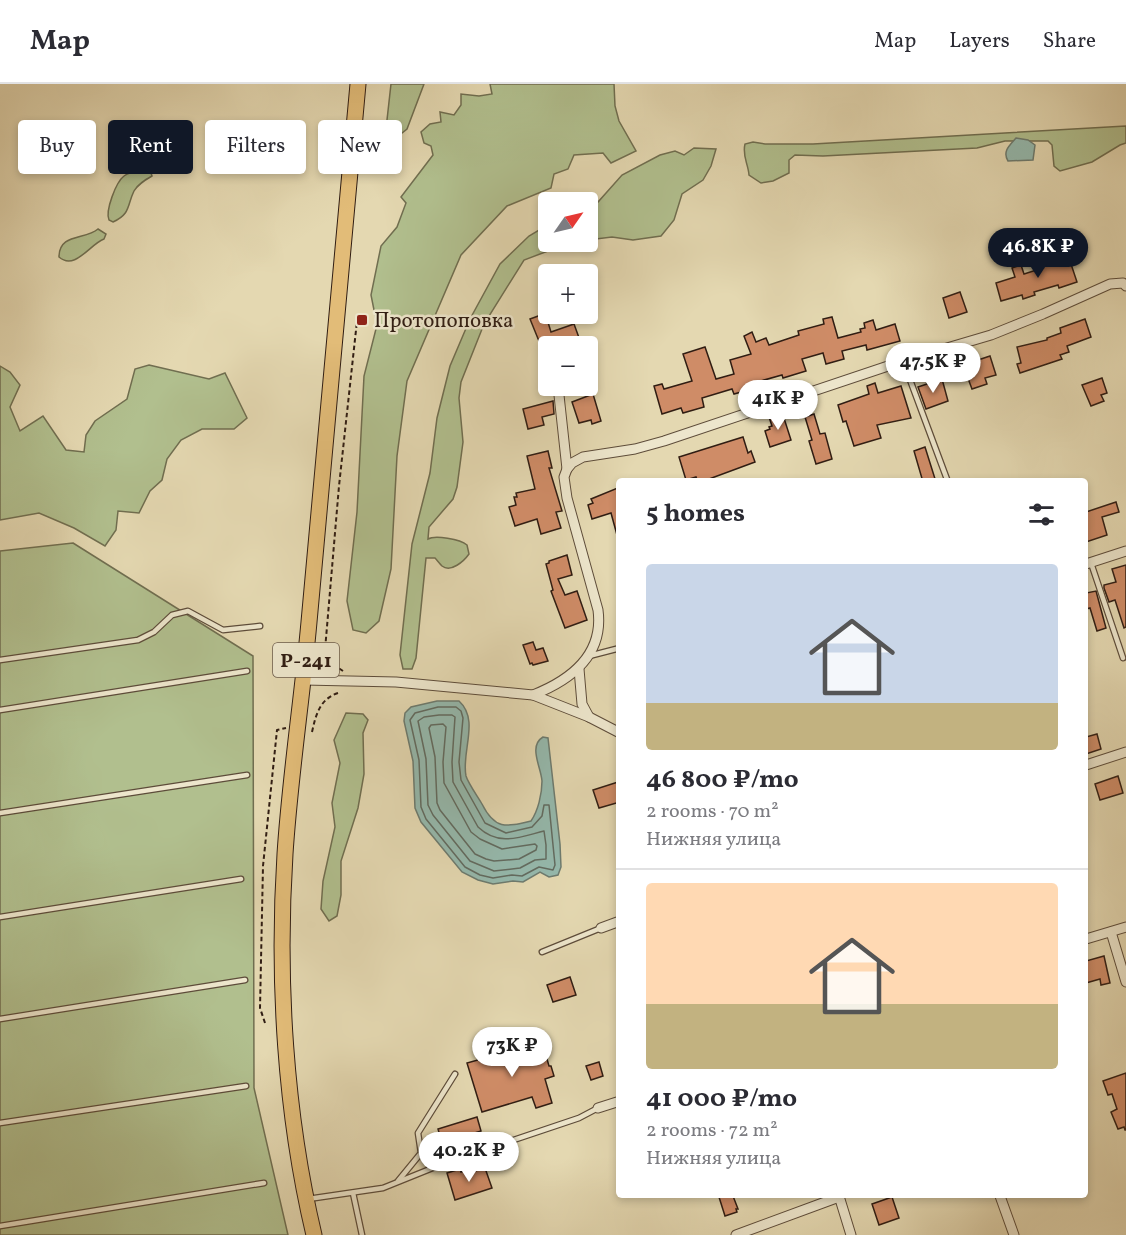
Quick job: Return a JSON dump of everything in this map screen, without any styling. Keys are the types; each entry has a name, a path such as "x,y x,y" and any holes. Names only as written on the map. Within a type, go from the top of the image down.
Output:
{"highway":[{"name":"Р-241","path":"314,1235 305,1199 292,1107 285,1021 282,936 291,786 304,680 358,84"}],"street":[{"path":"533,695 556,686 579,669 600,628 598,610 567,498 564,477 570,466 583,457 635,449 664,441 991,334 1044,314 1110,284 1124,284"},
{"path":"560,396 570,466"},
{"path":"1089,563 1126,551"},
{"path":"579,669 582,704 589,717"},
{"path":"304,680 396,682 533,695 589,717 616,731"},
{"path":"1088,764 1126,752"},
{"path":"601,928 616,922"},
{"path":"1088,938 1126,927"},
{"path":"1110,932 1126,982"},
{"path":"598,1108 616,1102"},
{"path":"736,1235 834,1198"},
{"path":"840,1198 851,1235"},
{"path":"1001,1198 1014,1235"}],"lane":[{"path":"903,361 947,478"},
{"path":"1089,563 1123,658"},
{"path":"0,660 138,640 154,632 172,615 188,611 223,630 260,626"},
{"path":"586,657 616,649"},
{"path":"0,710 247,671"},
{"path":"0,813 247,775"},
{"path":"0,917 241,879"},
{"path":"542,952 601,928"},
{"path":"0,1018 245,980"},
{"path":"396,1184 421,1153 418,1133 455,1074"},
{"path":"0,1123 246,1086"},
{"path":"305,1199 353,1193 396,1184 445,1163 579,1118 598,1108"},
{"path":"0,1226 264,1183"},
{"path":"353,1193 362,1235"}],"path":[{"path":"343,671 331,663 325,650 339,486 357,321"},
{"path":"312,732 322,702 338,693"},
{"path":"265,1023 260,1008 263,866 277,730 286,728"}],"green space":[{"path":"391,84 424,84 407,129 402,133 402,120 387,120"},
{"path":"490,84 614,84 615,106 619,121 636,151 611,163 603,153 574,155 568,169 554,174 551,188 507,206 461,255 407,381 397,456 391,569 379,621 366,633 353,630 347,601 357,512 364,376 377,325 371,295 381,246 397,227 406,203 401,197 433,155 431,146 424,143 421,132 430,124 441,122 440,112 454,115 461,105 461,94 479,96 492,94"},
{"path":"1126,126 1126,143 1092,162 1060,171 1054,166 1052,145 1048,141 1005,141 977,148 823,156 795,155 789,160 789,173 773,181 761,183 749,175 744,152 745,144 753,142 813,144"},
{"path":"694,148 716,149 711,166 703,180 682,194 674,220 661,236 633,240 612,237 598,239 598,202 622,175 660,155 675,151 684,155"},
{"path":"151,174 152,176 136,189 128,209 123,216 113,222 108,216 110,204 124,176"},
{"path":"98,229 106,234 104,239 77,259 71,261 59,257 60,249 68,240"},
{"path":"538,231 538,252 545,252 524,260 484,324 461,382 459,398 463,442 457,487 453,499 429,527 428,539 442,538 459,541 467,545 469,554 461,563 449,568 442,566 435,558 426,558 416,658 412,669 403,669 400,655 412,544 430,473 437,418 450,366 470,319 500,264 529,236"},
{"path":"149,365 209,379 225,373 247,418 234,429 202,429 181,440 167,459 162,480 150,491 139,513 118,511 116,530 105,546 74,528 39,513 0,520 0,366 10,372 20,385 10,407 20,431 43,416 66,450 84,452 86,435 95,421 127,399 135,369"},
{"path":"73,543 253,656 254,1088 288,1235 0,1235 0,551"},
{"path":"346,713 363,714 368,720 363,733 364,774 358,808 341,861 341,895 337,916 329,921 321,909 323,881 335,827 332,803 340,763 334,740"}],"water":[{"path":"1016,138 1028,140 1035,145 1033,160 1008,161 1006,151"},
{"path":"437,701 459,701 465,709 469,727 466,776 487,812 502,824 515,825 531,821 539,802 542,786 536,746 543,737 548,738 560,844 561,867 558,875 549,877 540,872 523,882 493,884 478,880 462,872 421,822 415,808 413,761 404,721 405,713 411,707"}],"building":[{"path":"1066,249 1077,282 1034,292 1035,295 1023,299 1022,295 1001,301 996,283 1015,277 1012,268 1021,265 1024,274 1043,268 1061,261 1058,252"},
{"path":"960,292 967,312 949,318 943,298"},
{"path":"538,316 538,324 549,324 551,332 574,324 578,336 538,336 538,339 530,319"},
{"path":"832,317 838,338 861,332 860,329 865,328 864,323 873,320 876,330 895,324 900,341 867,350 866,345 842,351 844,359 826,364 823,353 802,359 806,371 757,382 759,387 734,394 732,389 702,398 704,407 683,413 681,408 662,414 654,386 662,384 664,389 692,381 683,354 705,347 716,379 734,374 730,360 751,354 744,336 752,332 756,342 766,338 769,345 799,335 798,331 824,324 823,319"},
{"path":"1085,319 1091,337 1067,346 1069,352 1060,355 1062,359 1020,373 1017,364 1021,363 1017,347 1047,340 1061,333 1060,328"},
{"path":"990,356 996,375 985,378 987,384 972,389 963,365"},
{"path":"1102,378 1107,393 1101,395 1104,401 1091,406 1082,385"},
{"path":"942,379 948,401 926,409 918,387"},
{"path":"875,383 878,393 901,386 911,418 877,425 881,438 854,446 838,405 869,394 867,386"},
{"path":"594,396 601,421 592,424 591,420 579,423 572,402"},
{"path":"553,401 554,414 542,417 544,425 528,429 523,409"},
{"path":"782,412 791,440 770,447 765,431 772,426 769,417"},
{"path":"814,414 820,434 825,433 832,459 816,464 805,417"},
{"path":"743,437 748,453 751,451 755,462 712,478 685,478 679,457"},
{"path":"925,447 935,478 922,478 914,451"},
{"path":"548,451 552,468 549,468 562,511 556,512 561,528 541,534 537,519 515,526 509,507 516,505 514,497 517,497 516,493 535,489 527,456"},
{"path":"616,489 616,531 611,513 592,519 588,505 593,503 591,499"},
{"path":"1116,502 1119,512 1102,517 1107,535 1088,541 1088,511"},
{"path":"567,555 572,575 558,579 565,595 577,591 587,620 565,628 551,591 553,590 546,564"},
{"path":"1126,565 1126,627 1124,628 1115,600 1109,602 1104,585 1116,582 1112,569"},
{"path":"1096,591 1106,628 1097,631 1090,608 1088,608 1088,593"},
{"path":"533,642 536,650 543,648 548,661 530,664 523,645"},
{"path":"1097,734 1101,749 1088,753 1088,736"},
{"path":"1118,776 1123,793 1100,800 1095,784"},
{"path":"616,783 616,803 599,808 593,790"},
{"path":"1104,956 1110,983 1101,985 1100,979 1088,982 1088,960"},
{"path":"570,977 576,995 553,1002 547,985"},
{"path":"542,1042 554,1076 545,1079 552,1103 536,1108 532,1097 482,1112 467,1063"},
{"path":"599,1062 603,1076 591,1080 586,1066"},
{"path":"1126,1073 1125,1130 1124,1127 1118,1129 1111,1112 1117,1109 1112,1094 1108,1095 1103,1081"},
{"path":"477,1117 481,1131 442,1143 438,1129"},
{"path":"485,1168 492,1188 455,1200 447,1173 460,1169 461,1172 467,1170 468,1173"},
{"path":"719,1198 734,1198 737,1212 725,1216"},
{"path":"892,1198 899,1218 879,1225 872,1204"}],"place":[{"name":"Протопоповка","path":"362,320"}]}
